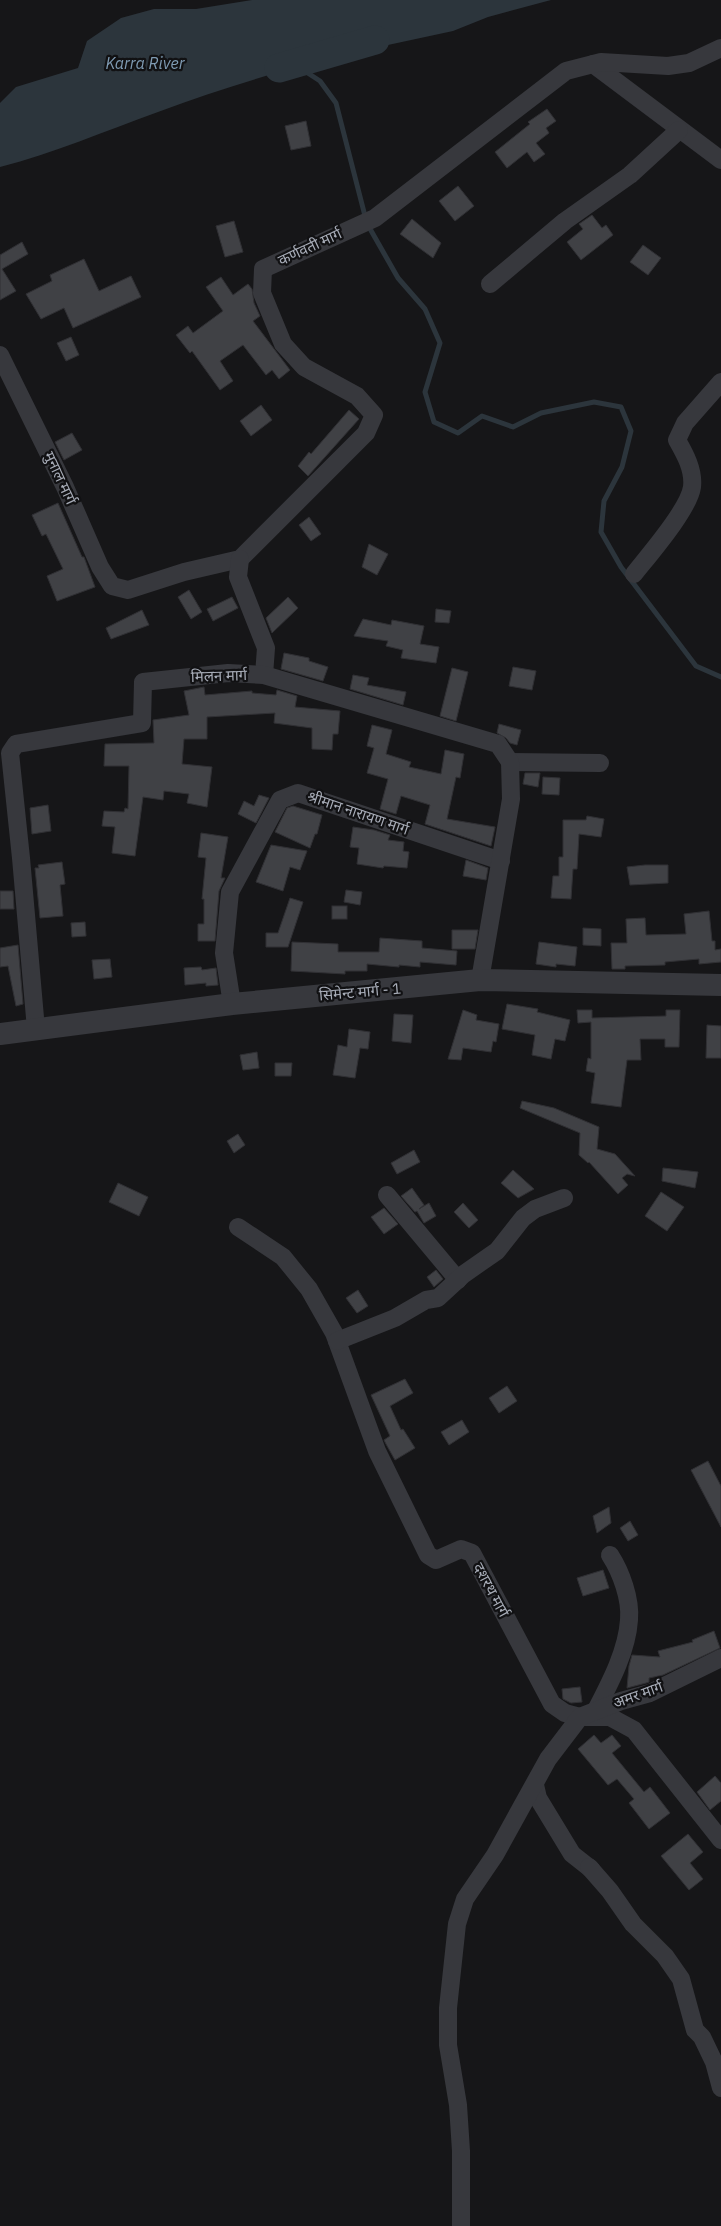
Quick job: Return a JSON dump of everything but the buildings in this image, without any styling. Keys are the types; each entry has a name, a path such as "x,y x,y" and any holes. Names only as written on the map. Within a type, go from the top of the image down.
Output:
{"street":[{"name":"कर्णवती मार्ग","path":"240,559 366,433 374,415 357,396 304,367 283,344 262,293 263,268 375,218 566,71 601,62 668,66 688,63 721,48"},
{"path":"593,64 721,160"},
{"path":"490,284 565,221 630,175 679,130"},
{"name":"मुनाल मार्ग","path":"0,354 65,487 100,567 112,586 128,590 184,572 240,559"},
{"path":"634,574 684,507 692,487 688,459 677,440 685,423 721,382"},
{"path":"240,559 238,576 266,648 264,676"},
{"name":"मिलन मार्ग","path":"36,1029 22,858 10,753 16,744 142,724 143,682 228,672 264,676 498,744 510,762"},
{"path":"480,980 512,799 510,762 600,763"},
{"name":"श्रीमान नारायण मार्ग","path":"232,1004 224,953 230,892 280,800 298,793 501,861"},
{"name":"सिमेन्ट मार्ग - 1","path":"0,1034 232,1004 480,980 721,985"},
{"path":"387,1195 458,1280"},
{"path":"337,1341 395,1318 426,1300 438,1298 458,1280 497,1251 523,1218 535,1209 564,1198"},
{"name":"दशरथ मार्ग","path":"238,1226 283,1257 309,1289 337,1341 377,1450 428,1555 436,1560 461,1549 472,1553 552,1704 565,1713 610,1717 634,1730 721,1840"},
{"path":"461,2226 462,2151 458,2105 448,2045 449,1984 457,1924 465,1898 495,1855 548,1759 588,1714 610,1685 629,1620 627,1599 618,1568 610,1555"},
{"name":"अमर मार्ग","path":"588,1714 621,1701 650,1693 721,1658"},
{"path":"535,1785 538,1798 572,1854 590,1868 633,1924 665,1956 678,1975 695,2030 702,2036 714,2062 721,2088"}],"water":[{"name":"Karra River","path":"252,0 551,0 488,17 453,31 346,54 331,50 324,52 313,62 215,92 60,148 0,167 0,103 16,87 78,68 87,41 121,18 154,9 196,9"}],"waterway":[{"name":"Karra River","path":"279,68 375,40"},
{"path":"294,64 320,81 336,103 365,216"},
{"path":"369,227 398,278 425,309 440,343 425,392 434,422 458,433 482,416 513,427 541,413 594,402 621,407 631,431 622,467 604,501 601,532 621,567 696,666 721,677"}]}
